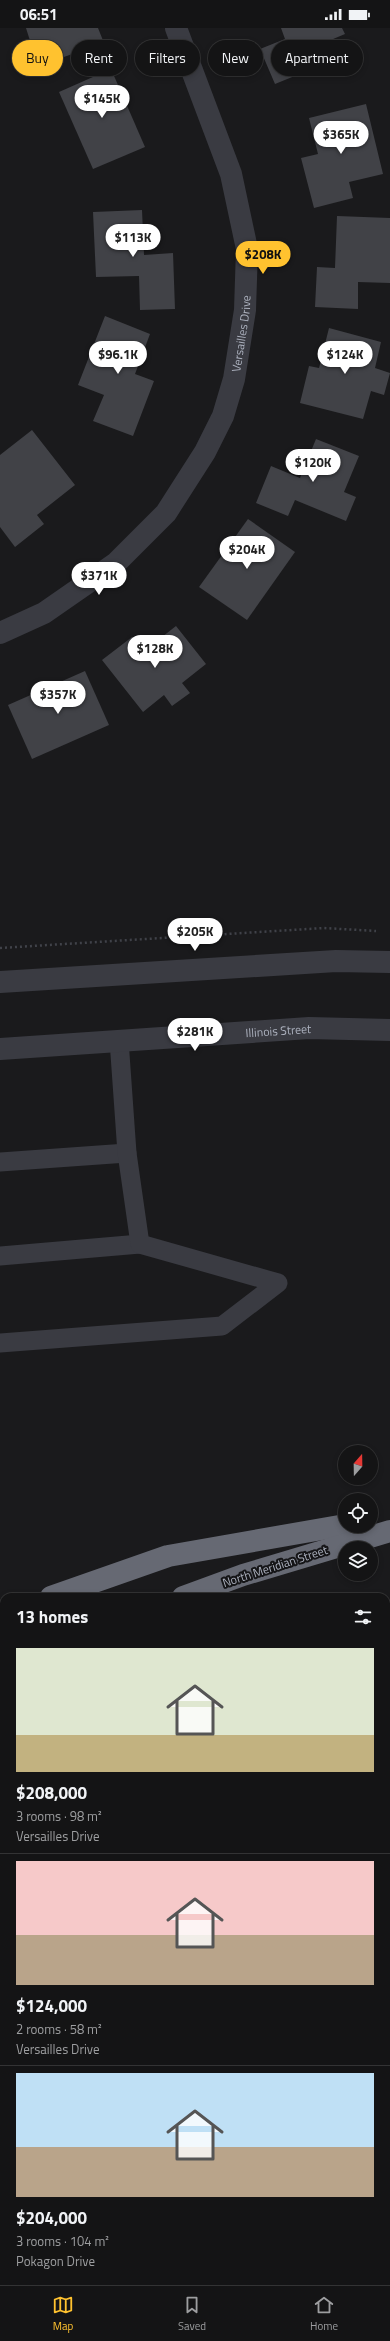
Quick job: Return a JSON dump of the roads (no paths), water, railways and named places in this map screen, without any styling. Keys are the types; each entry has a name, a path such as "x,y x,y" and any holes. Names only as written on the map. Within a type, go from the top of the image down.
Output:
{"highway":[{"path":"378,1520 390,1517"},
{"path":"62,1593 168,1556 338,1526"},
{"name":"North Meridian Street","path":"194,1593 243,1575 390,1531"}],"street":[{"name":"Versailles Drive","path":"0,633 44,612 116,564 166,513 206,452 223,416 234,379 245,310 247,249 231,174 176,28"},
{"path":"0,982 336,960 390,962"},
{"name":"Illinois Street","path":"0,1049 309,1028 390,1030"}],"lane":[{"path":"119,1040 127,1153 140,1244"},
{"path":"0,1162 127,1153"},
{"path":"0,1256 140,1244 278,1282 222,1326 0,1343"}]}
